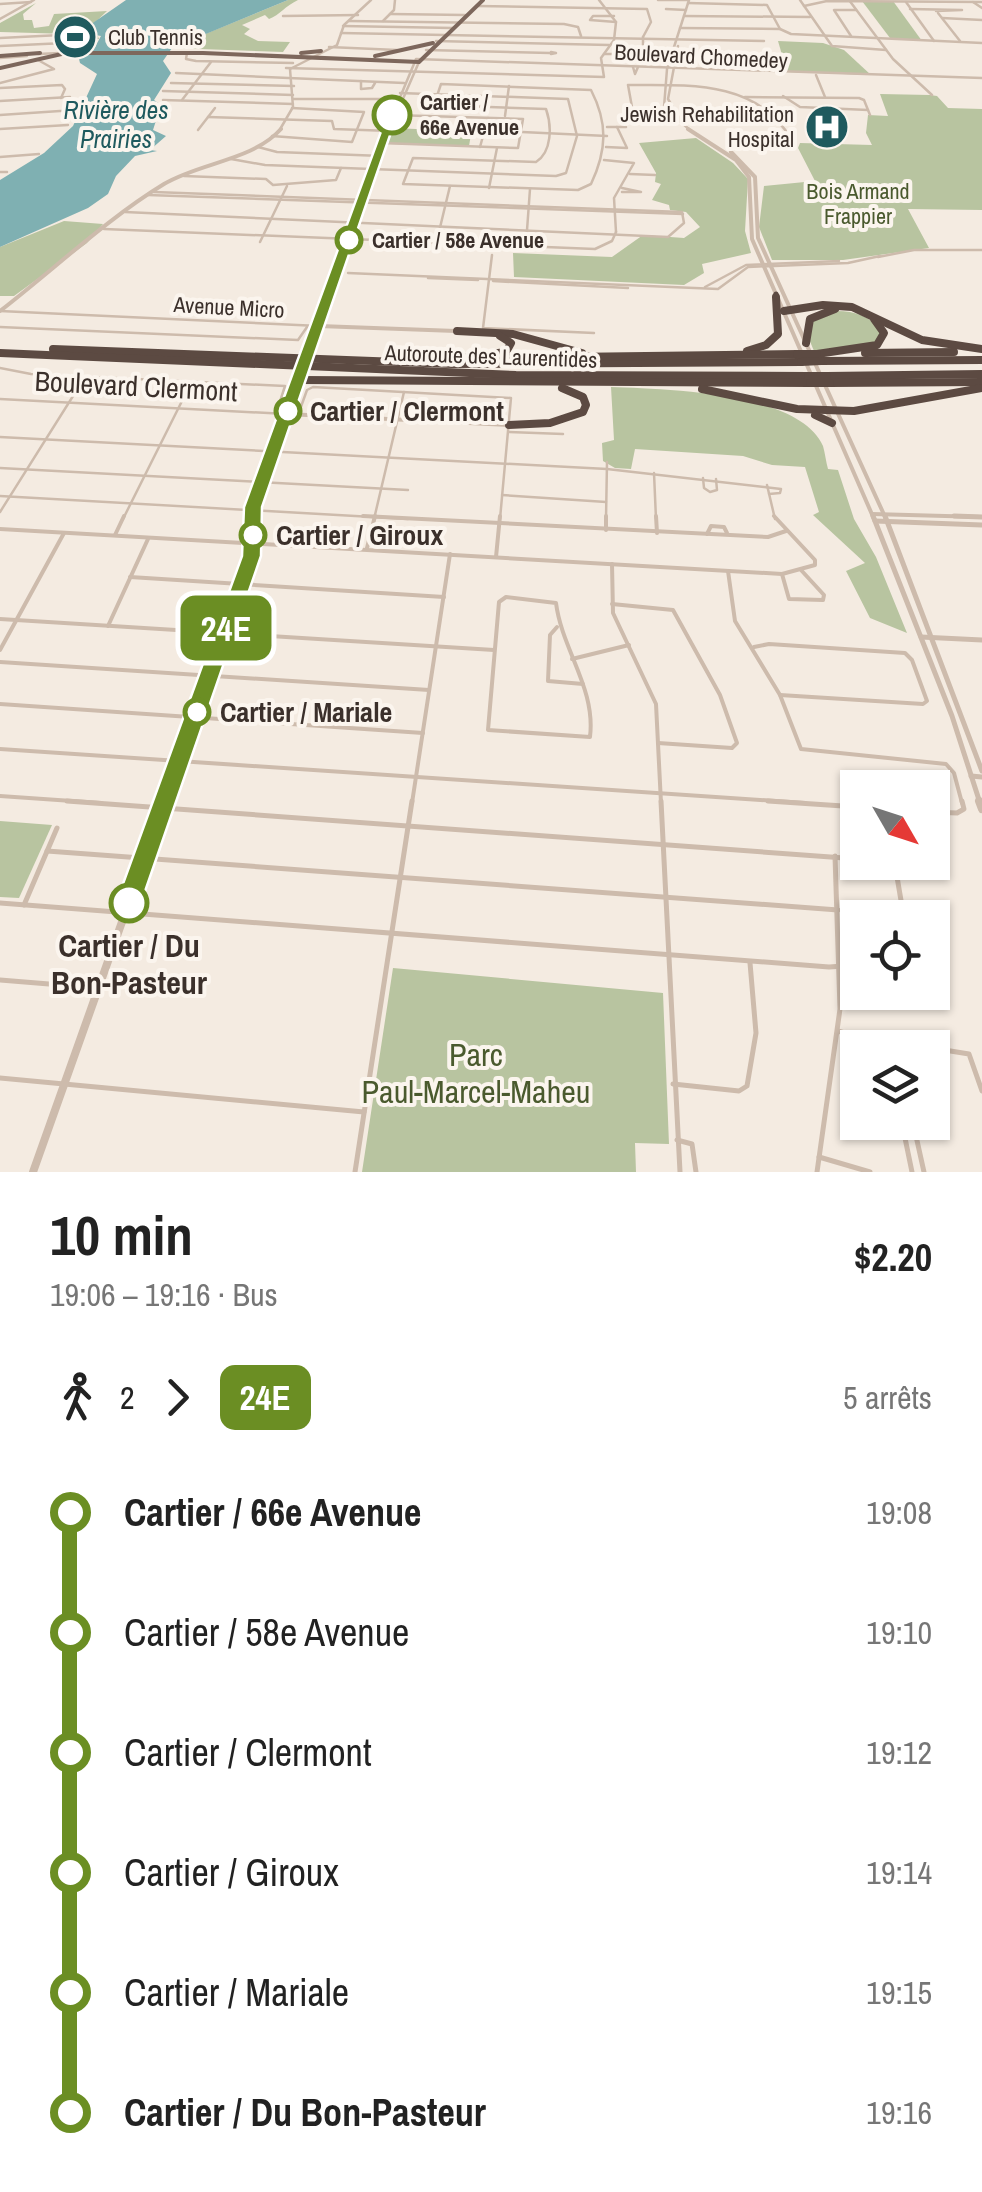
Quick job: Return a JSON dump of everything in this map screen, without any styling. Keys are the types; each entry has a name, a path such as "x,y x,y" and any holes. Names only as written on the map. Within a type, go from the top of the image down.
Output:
{"highway":[{"path":"707,356 751,350 773,340 780,325 776,294"},
{"path":"786,300 809,307"},
{"path":"787,310 854,308 922,340 982,350"},
{"path":"806,343 808,322 828,310 860,313 883,330 882,340 869,348 819,358"},
{"path":"458,331 509,333 603,357"},
{"path":"451,359 496,356 511,347 501,336 458,331"},
{"name":"Autoroute des Laurentides","path":"0,350 326,369 574,377 810,378"},
{"name":"Autoroute des Laurentides","path":"0,350 462,364 799,358 982,360"},
{"path":"819,358 982,350"},
{"path":"313,358 799,358"},
{"path":"326,369 439,382"},
{"path":"300,380 629,384 982,374"},
{"path":"826,378 982,385"},
{"path":"509,428 554,422 585,408 586,402 578,393 539,384"},
{"path":"629,384 706,389 797,409 832,410 888,408 982,385"},
{"path":"750,399 788,412 820,416 832,424"}],"main road":[{"path":"418,61 483,0"},
{"path":"370,58 436,42"},
{"path":"0,68 23,63 31,56 78,50 297,54 418,61"},
{"path":"0,57 78,50"},
{"path":"297,54 321,50"},
{"path":"173,51 418,61"}],"street":[{"path":"310,56 331,47 343,26 371,0"},
{"path":"383,21 396,0"},
{"path":"194,52 184,56 211,62 603,78 616,22 599,0"},
{"path":"658,0 767,4 780,29"},
{"path":"800,0 822,36 838,48 886,50"},
{"path":"804,6 849,0 982,5"},
{"path":"849,0 886,50 932,95"},
{"path":"689,1 662,101 668,114 732,157 747,172 752,185 749,228 786,300 810,378 832,410 888,521 981,770"},
{"path":"0,5 31,2"},
{"path":"0,19 31,2"},
{"path":"906,2 934,41"},
{"path":"477,6 649,9 651,22 643,36 644,54 604,62"},
{"path":"666,9 686,10"},
{"path":"910,9 936,10 961,42"},
{"path":"851,36 834,10 856,10"},
{"path":"390,14 468,15"},
{"path":"283,16 358,15"},
{"path":"614,16 591,16 590,20 616,22"},
{"path":"684,16 810,17"},
{"path":"942,18 982,20"},
{"path":"350,21 568,24 579,28 581,36"},
{"path":"343,26 454,28"},
{"path":"680,28 780,29 790,34 982,42"},
{"path":"733,29 738,41"},
{"path":"341,33 643,36 764,42"},
{"path":"0,38 81,34"},
{"path":"78,50 81,42"},
{"path":"0,46 87,42"},
{"path":"436,42 609,46"},
{"path":"290,66 331,47 401,51"},
{"path":"428,50 550,53"},
{"path":"486,62 488,52"},
{"path":"0,86 54,70 40,59 23,63"},
{"path":"402,94 418,61"},
{"name":"Boulevard Chomedey","path":"418,61 604,62"},
{"name":"Boulevard Chomedey","path":"418,61 574,66 604,62"},
{"path":"182,100 211,62"},
{"path":"604,62 614,65"},
{"path":"604,62 614,65"},
{"name":"Boulevard Chomedey","path":"614,65 670,67"},
{"name":"Boulevard Chomedey","path":"614,65 816,76 982,79"},
{"path":"0,311 87,243 99,228 149,193 180,175 231,159 272,136 285,123 293,102 290,66"},
{"path":"574,66 574,77"},
{"path":"33,1172 242,585 254,543 252,510 300,380 313,358 316,334 410,72"},
{"path":"176,73 361,81 361,88 372,88 376,82 404,83"},
{"path":"558,88 560,76"},
{"path":"816,76 825,97"},
{"path":"170,83 294,86"},
{"path":"441,84 509,86 589,89 607,127 607,136 602,160 588,188 405,184 416,158 539,162 551,133 546,109 434,105 434,94 441,84"},
{"path":"0,86 62,85 65,89 61,98"},
{"path":"505,118 509,86"},
{"path":"632,107 626,86 728,88 778,118 790,139"},
{"path":"162,92 363,111 352,142 272,136"},
{"path":"231,159 265,166 561,175 573,158 577,117 568,99 402,94"},
{"path":"745,97 783,96 859,98 869,112 800,107 783,96"},
{"path":"0,101 70,98"},
{"path":"164,100 400,100"},
{"path":"198,130 214,108"},
{"path":"0,115 75,110"},
{"path":"51,126 57,112"},
{"path":"384,144 518,148 522,119 395,115"},
{"path":"207,118 285,123"},
{"path":"207,118 285,123 332,121 334,129 389,131"},
{"path":"480,147 488,118"},
{"path":"0,129 68,125"},
{"path":"607,127 626,128"},
{"path":"606,147 627,148 617,127"},
{"path":"484,134 607,136"},
{"path":"256,146 282,153 380,156"},
{"path":"488,188 497,148"},
{"path":"0,157 39,154"},
{"path":"99,228 599,248 615,238 614,210 633,162 602,160"},
{"path":"180,175 266,179 272,186 287,186 333,181 341,168"},
{"path":"0,172 8,172"},
{"path":"630,174 654,175"},
{"path":"260,242 287,186"},
{"path":"437,242 450,186"},
{"path":"526,246 530,189"},
{"path":"120,212 670,236 683,225 683,213 149,193"},
{"path":"348,273 724,288 739,270 766,264 848,264 910,250 982,250"},
{"path":"492,255 482,328 594,333"},
{"path":"766,264 776,294 826,378 832,424 874,517 982,809"},
{"name":"Avenue Micro","path":"0,311 458,331"},
{"path":"0,326 301,340 308,325"},
{"path":"316,334 335,326"},
{"path":"0,368 85,377 285,386 276,414"},
{"path":"0,512 85,377"},
{"path":"115,535 191,382"},
{"path":"298,414 312,388 512,398 496,557"},
{"path":"366,550 404,392"},
{"name":"Boulevard Clermont","path":"0,400 509,428"},
{"path":"509,428 562,434"},
{"path":"0,437 607,465 767,484 780,489 780,494 769,494"},
{"path":"606,530 607,465"},
{"path":"0,468 408,490"},
{"path":"654,473 657,533"},
{"path":"704,478 705,489 713,492 717,490 716,479"},
{"path":"0,529 782,574 816,563 774,518 767,484"},
{"path":"502,495 606,502"},
{"path":"0,496 657,533 768,537 786,530"},
{"path":"874,517 884,513 982,521"},
{"path":"874,517 888,521 982,521"},
{"path":"0,650 64,533"},
{"path":"108,626 149,537"},
{"path":"355,1172 450,554"},
{"path":"612,564 612,604 656,702 680,1172"},
{"path":"728,570 734,619 780,695 802,751 947,765 953,772 964,808 950,813"},
{"path":"782,574 788,598 822,600 824,595 802,570"},
{"path":"130,578 444,597"},
{"path":"502,598 554,601 557,626 592,709 589,737 491,731 487,726 502,598"},
{"path":"612,604 673,610 720,696 738,744 731,748 658,743"},
{"path":"0,618 494,650"},
{"path":"557,626 550,635 548,682 583,684"},
{"path":"920,637 982,640"},
{"path":"752,648 769,644 906,653 912,658 926,703 780,695"},
{"path":"572,659 629,645"},
{"path":"0,662 430,690"},
{"path":"0,704 423,733"},
{"path":"0,749 840,806"},
{"path":"968,764 981,770"},
{"path":"971,776 981,770"},
{"path":"0,796 840,856"},
{"path":"24,905 57,828"},
{"path":"47,851 838,910"},
{"path":"817,1172 838,1032 836,856"},
{"path":"0,903 840,966"},
{"path":"673,1084 739,1091 747,1086 756,1033 750,961"},
{"path":"0,980 98,988"},
{"path":"950,1051 969,1054 982,1091"},
{"path":"0,1078 364,1112"},
{"path":"912,1172 904,1138 908,1131 916,1136 924,1172"},
{"path":"676,1140 693,1145 696,1172"},
{"path":"820,1157 870,1172"}],"green space":[{"path":"288,0 298,0 269,19 265,15 242,25 250,29 244,34 258,41 290,42 283,52 171,48"},
{"path":"862,1 893,1 922,41 890,38"},
{"path":"36,3 23,14 24,20 32,20 34,28 49,26 54,14 107,11 84,33 97,34 99,39 67,42 70,34 0,32 0,23"},
{"path":"778,41 823,43 844,50 871,75 787,72"},
{"name":"Bois Armand Frappier","path":"880,94 937,96 948,108 982,109 982,210 908,209 929,248 843,260 772,260 759,227 764,186 815,181 798,148 800,143 872,145 866,133 868,115 888,116"},
{"path":"393,128 484,134 471,134 469,146 387,144"},
{"name":"Bois Armand Frappier","path":"696,138 733,163 748,179 745,231 751,253 702,264 704,273 684,285 514,277 513,253 612,257 643,235 684,238 700,227 686,212 670,210 669,205 652,200 661,184 655,182 656,173 639,143"},
{"path":"64,221 103,224 87,243 14,296 0,296 0,247"},
{"path":"832,311 853,313 872,321 881,331 875,343 814,351 809,339 810,323"},
{"path":"611,387 727,397 787,414 809,428 823,446 828,469 838,470 854,519 876,557 907,633 870,618 846,571 865,563 813,515 819,512 805,467 772,465 743,456 635,449 631,469 615,468 603,461 602,443 614,440"},
{"path":"0,821 52,825 19,898 0,897"},
{"name":"Parc Paul-Marcel-Maheu","path":"393,968 663,993 669,1144 635,1143 636,1172 362,1172"}],"water":[{"name":"Rivière des Prairies","path":"126,0 288,0 172,48 163,61 171,73 154,100 161,105 153,130 166,136 150,150 157,151 135,156 116,176 108,194 88,208 0,247 0,180 44,153 73,126 97,74 80,63 78,55 95,47 101,36 85,33 87,27"}],"bus line":[{"name":"24E","path":"129,903 252,556 253,507 392,115"}],"place":[{"name":"Club Tennis","path":"75,37"},
{"name":"Cartier / 66e Avenue","path":"392,115"},
{"name":"Jewish Rehabilitation Hospital","path":"827,127"},
{"name":"Cartier / 58e Avenue","path":"349,240"},
{"name":"Cartier / Clermont","path":"288,411"},
{"name":"Cartier / Giroux","path":"253,535"},
{"name":"Cartier / Mariale","path":"197,712"},
{"name":"Cartier / Du Bon-Pasteur","path":"129,903"}]}
